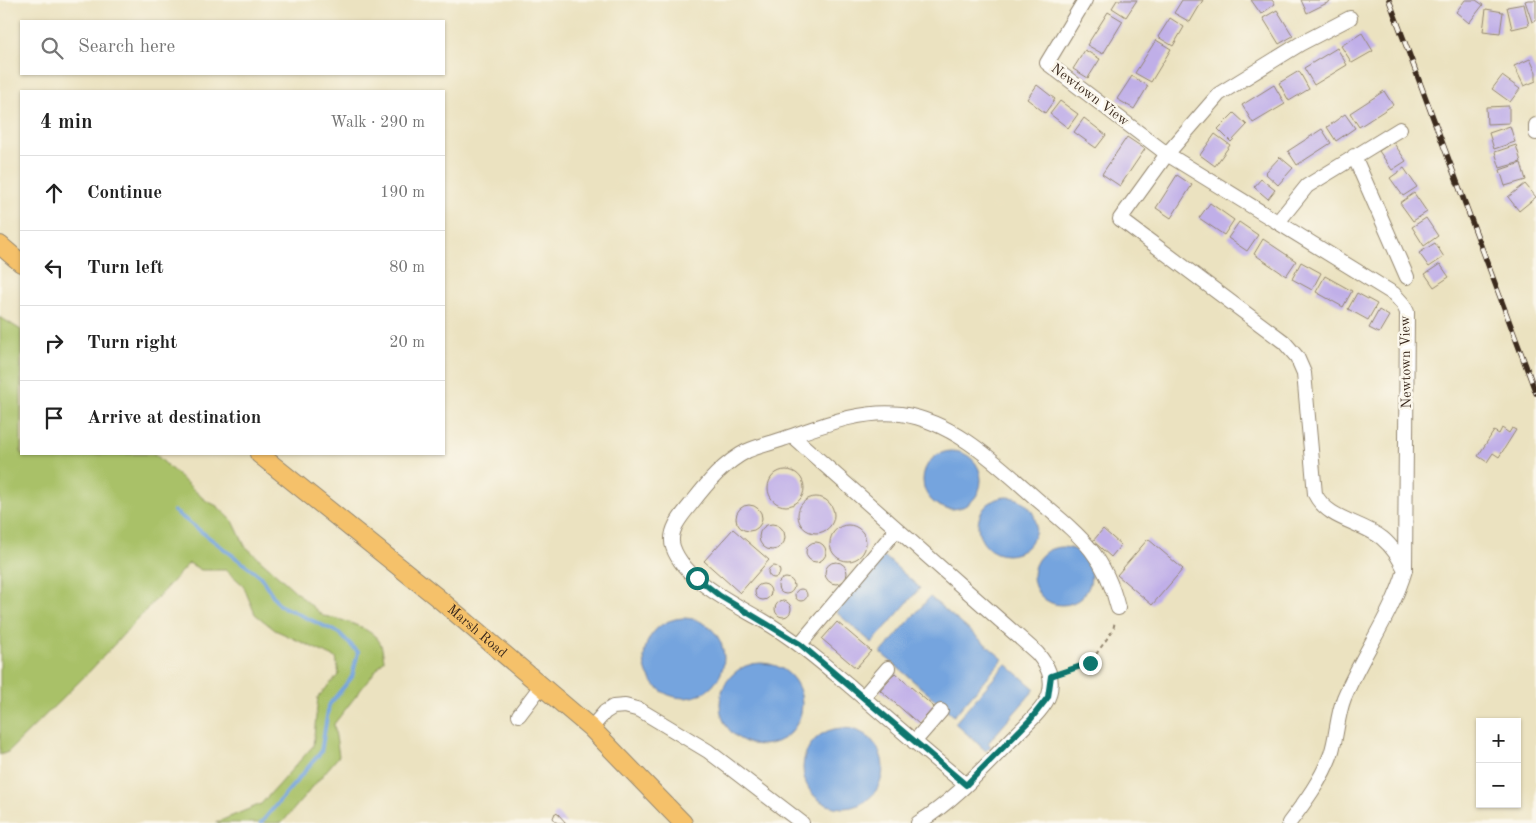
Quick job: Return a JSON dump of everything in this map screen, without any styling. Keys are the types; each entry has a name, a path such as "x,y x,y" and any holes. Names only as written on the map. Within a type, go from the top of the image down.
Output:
{"main road":[{"path":"0,245 20,262"},
{"name":"Marsh Road","path":"260,455 438,598 590,728 683,823"}],"street":[{"name":"Newtown View","path":"1085,0 1047,63 1167,154 1394,294 1407,312 1405,570 1398,594 1376,632 1344,699 1331,754 1307,800 1290,823"},
{"path":"1350,18 1300,44 1219,94 1167,154 1120,219 1284,342 1297,357 1304,373 1315,494 1321,506 1381,538 1397,553 1405,570"},
{"path":"1536,125 1536,133"},
{"path":"1278,222 1307,186 1400,128"},
{"path":"1354,156 1408,277"},
{"path":"966,785 800,644 720,596 697,578 680,559 673,546 672,536 677,521 714,476 746,452 841,420 870,414 900,414 924,420 950,430 1017,482 1072,529 1097,555 1112,585 1118,608"},
{"path":"792,436 1037,653 1045,663 1051,676 1048,697 1031,719 950,800 918,823"},
{"path":"800,644 897,529"},
{"path":"862,697 888,668"},
{"path":"519,715 541,686"},
{"path":"590,728 605,712 613,707 625,706 640,710 708,751 802,823"},
{"path":"914,742 941,711"}],"path":[{"path":"1051,676 1090,663 1112,630 1118,608"}],"green space":[{"path":"0,317 20,329 20,455 156,455 205,500 217,506 233,521 245,546 323,616 361,627 375,636 380,643 384,660 334,724 339,756 282,823 215,823 261,804 313,746 318,697 339,674 336,658 275,630 255,614 243,585 226,570 201,570 189,563 89,672 8,752 0,755"}],"water":[{"path":"946,451 958,451 973,459 981,474 981,486 973,501 958,509 946,509 931,501 923,486 923,474 931,459"},
{"path":"1007,497 1018,499 1031,510 1036,526 1034,537 1023,550 1007,555 996,553 983,542 978,526 980,515 991,502"},
{"path":"1056,547 1068,547 1083,555 1091,570 1091,582 1083,597 1068,605 1056,605 1041,597 1033,582 1033,570 1041,555"},
{"path":"884,556 920,588 872,643 836,612"},
{"path":"930,597 1003,659 954,716 881,653"},
{"path":"684,618 699,621 712,630 721,643 724,658 721,673 712,686 699,695 684,698 669,695 656,686 647,673 644,658 647,643 656,630 669,621"},
{"path":"761,663 777,667 790,675 798,688 802,704 798,720 790,733 777,741 761,745 745,741 732,733 724,720 720,704 724,688 732,675 745,667"},
{"path":"1006,664 1035,689 988,743 991,746 986,751 955,723"},
{"path":"843,728 858,731 871,740 880,753 883,768 880,783 871,796 858,805 843,808 828,805 815,796 806,783 803,768 806,753 815,740 828,731"}],"building":[{"path":"1117,0 1137,0 1126,17 1112,8"},
{"path":"1182,0 1203,0 1190,22 1174,13"},
{"path":"1251,0 1272,0 1275,4 1261,14"},
{"path":"1301,0 1333,0 1307,13"},
{"path":"1465,0 1476,0 1483,5 1469,23 1456,12"},
{"path":"1536,0 1536,20 1532,22 1525,1"},
{"path":"1524,4 1529,25 1512,29 1507,7"},
{"path":"1486,9 1503,12 1500,33 1483,31"},
{"path":"1277,10 1293,36 1279,44 1263,18"},
{"path":"1108,12 1123,21 1103,54 1087,45"},
{"path":"1170,18 1184,27 1173,46 1158,37"},
{"path":"1362,33 1373,51 1352,63 1341,46"},
{"path":"1156,40 1171,49 1151,82 1135,73"},
{"path":"1337,48 1347,65 1314,85 1304,68"},
{"path":"1085,50 1100,59 1088,78 1073,69"},
{"path":"1530,59 1536,72 1536,81 1524,86 1514,66"},
{"path":"1299,71 1309,89 1289,101 1279,83"},
{"path":"1132,76 1148,86 1134,109 1117,99"},
{"path":"1502,76 1520,89 1510,102 1492,89"},
{"path":"1037,85 1055,99 1045,113 1027,99"},
{"path":"1274,85 1285,104 1253,123 1242,105"},
{"path":"1384,91 1393,105 1359,127 1350,113"},
{"path":"1060,101 1078,114 1068,128 1050,114"},
{"path":"1509,106 1509,123 1487,124 1486,107"},
{"path":"1234,113 1247,125 1231,142 1218,129"},
{"path":"1345,114 1355,128 1336,141 1327,127"},
{"path":"1084,118 1106,135 1096,148 1074,132"},
{"path":"1510,126 1515,142 1494,149 1489,133"},
{"path":"1322,129 1331,143 1297,165 1288,151"},
{"path":"1215,134 1230,145 1215,166 1200,155"},
{"path":"1127,137 1145,149 1120,186 1102,174"},
{"path":"1393,142 1406,161 1392,170 1379,151"},
{"path":"1516,145 1521,162 1500,168 1495,152"},
{"path":"1280,157 1293,168 1278,185 1265,173"},
{"path":"1521,163 1526,180 1505,186 1500,170"},
{"path":"1404,168 1417,187 1403,196 1390,178"},
{"path":"1177,175 1192,185 1171,218 1156,208"},
{"path":"1261,179 1275,190 1268,199 1254,187"},
{"path":"1525,184 1536,197 1519,211 1508,197"},
{"path":"1414,193 1427,212 1413,221 1400,203"},
{"path":"1210,203 1234,220 1224,235 1199,218"},
{"path":"1426,218 1438,236 1424,246 1412,227"},
{"path":"1239,222 1258,235 1247,251 1228,238"},
{"path":"1263,239 1296,261 1286,276 1254,254"},
{"path":"1435,243 1444,257 1429,267 1419,253"},
{"path":"1301,262 1321,273 1312,290 1292,279"},
{"path":"1440,264 1449,277 1434,287 1425,274"},
{"path":"1325,276 1352,291 1343,307 1316,292"},
{"path":"1357,293 1377,304 1368,320 1348,309"},
{"path":"1379,310 1389,316 1379,333 1369,328"},
{"path":"1502,428 1509,433 1512,428 1516,430 1499,457 1493,453 1487,462 1478,456 1494,431 1499,434"},
{"path":"786,470 793,471 799,475 803,481 803,495 799,501 793,505 786,506 779,505 773,501 769,495 768,488 769,481 773,475 779,471"},
{"path":"816,497 823,498 829,502 833,508 833,522 829,528 823,532 816,533 809,532 803,528 799,522 798,515 799,508 803,502 809,498"},
{"path":"749,505 758,509 762,518 758,527 749,531 740,527 736,518 740,509"},
{"path":"772,524 781,528 785,537 781,546 772,550 763,546 759,537 763,528"},
{"path":"848,525 855,526 861,530 865,536 865,550 861,556 855,560 848,561 841,560 835,556 831,550 830,543 831,536 835,530 841,526"},
{"path":"733,529 769,560 740,593 704,561"},
{"path":"1103,529 1121,545 1111,557 1093,541"},
{"path":"1148,539 1183,569 1152,605 1117,575"},
{"path":"812,542 820,542 826,548 826,556 820,562 812,562 806,556 806,548"},
{"path":"832,562 840,562 847,569 847,577 840,584 832,584 825,577 825,569"},
{"path":"772,566 776,566 780,572 776,578 772,578 768,574 768,570"},
{"path":"783,578 789,578 794,583 792,592 783,594 778,589 778,583"},
{"path":"760,584 766,584 771,589 769,598 760,600 755,595 755,589"},
{"path":"799,589 803,589 807,595 803,601 799,601 795,597 795,593"},
{"path":"780,601 786,601 791,606 789,615 780,617 775,612 775,606"},
{"path":"837,622 871,651 856,668 822,639"},
{"path":"895,673 934,707 919,724 880,690"},
{"path":"555,813 566,823 557,823 553,818"}],"waterway":[{"path":"174,511 260,576 279,605 339,633 358,652 352,677 329,705 321,752 261,823"}],"railway":[{"path":"1389,0 1536,393"}],"route":[{"path":"697,578 720,596 775,627 800,644 966,785 1031,719 1048,697 1051,676 1090,663"}]}
